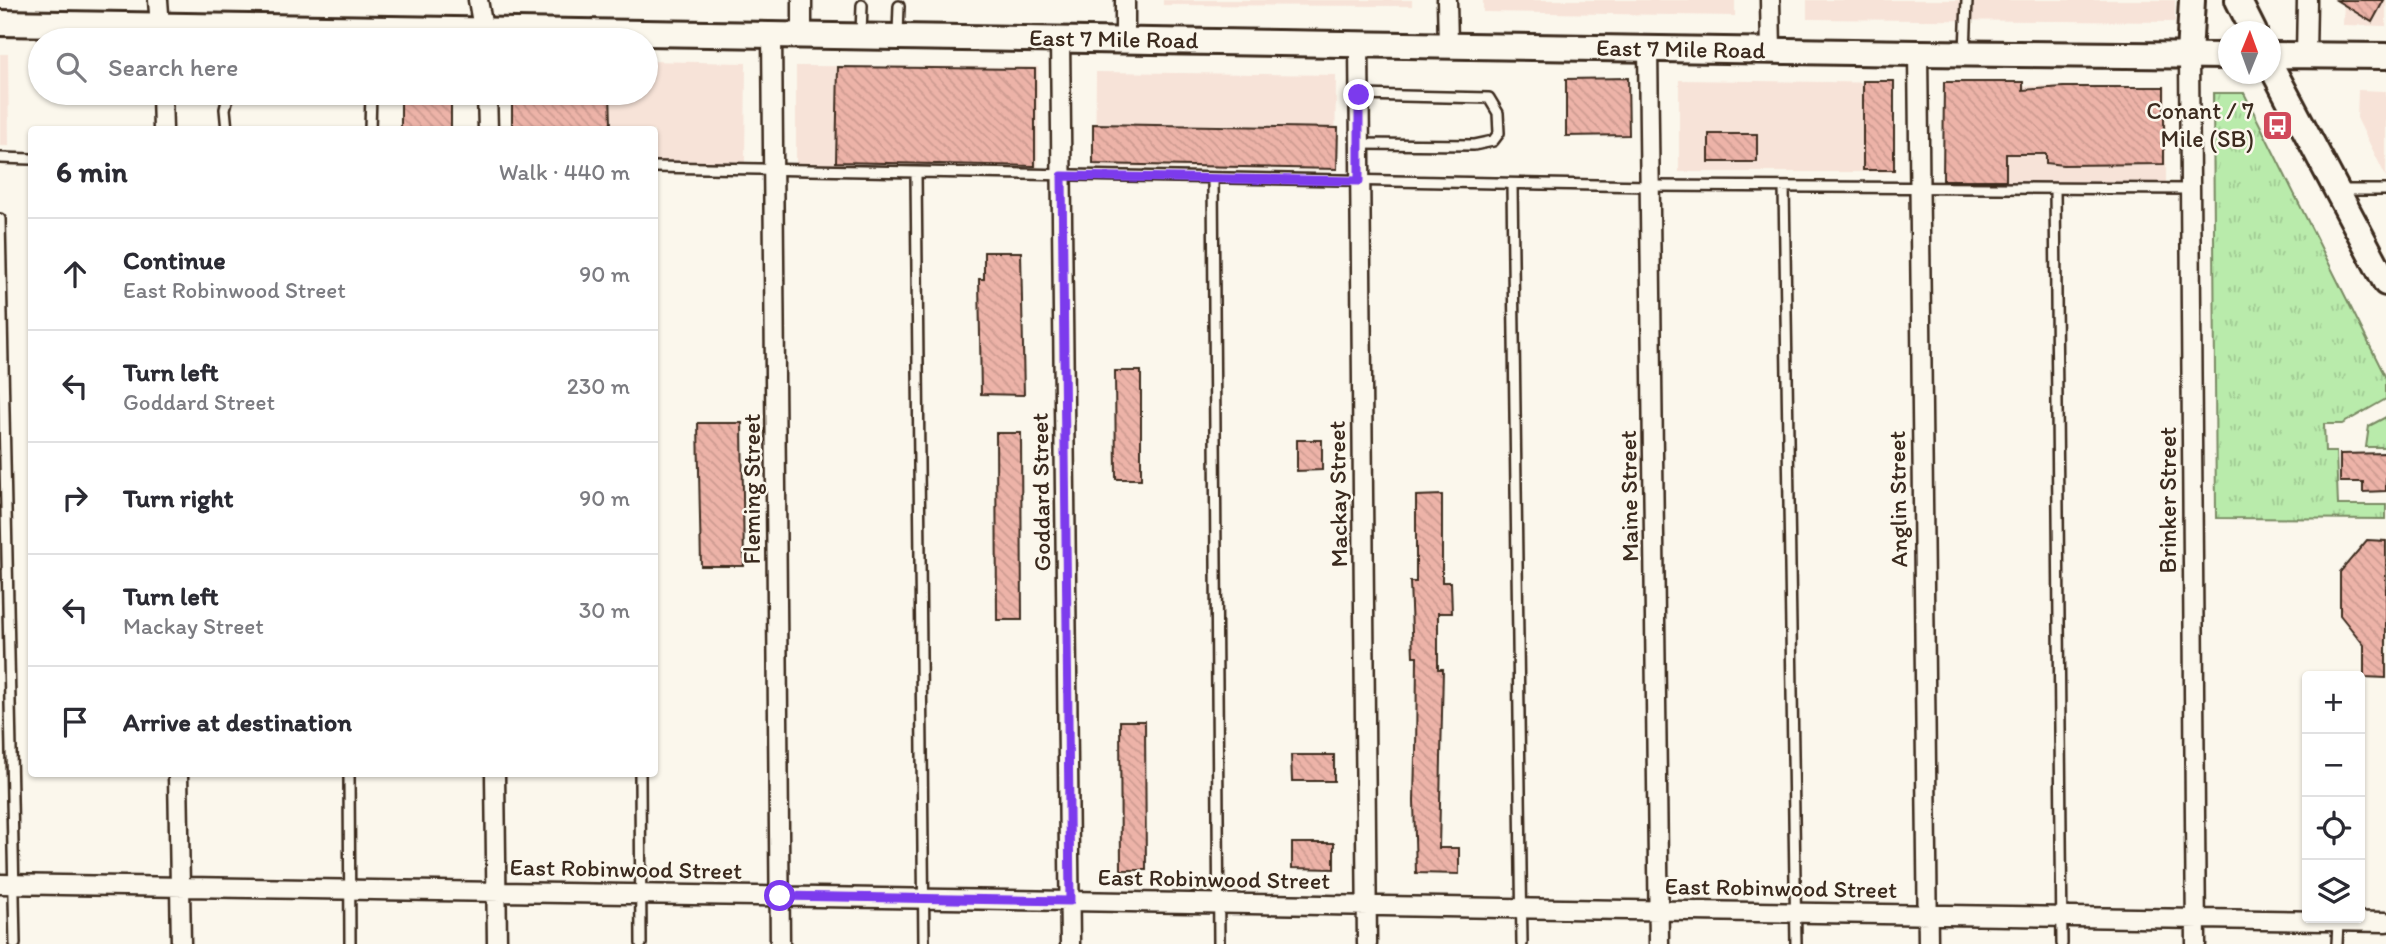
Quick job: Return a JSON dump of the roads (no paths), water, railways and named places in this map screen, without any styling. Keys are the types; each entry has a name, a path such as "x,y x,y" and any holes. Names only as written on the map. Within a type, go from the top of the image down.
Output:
{"street":[{"path":"478,0 483,28"},
{"path":"802,0 802,34"},
{"path":"1125,0 1125,40"},
{"path":"1447,0 1448,45"},
{"path":"1770,0 1771,50"},
{"path":"2189,57 2192,0"},
{"path":"2238,0 2248,21"},
{"path":"2306,56 2307,0"},
{"name":"East 7 Mile Road","path":"0,23 160,21 274,28"},
{"name":"East 7 Mile Road","path":"658,34 2218,56"},
{"name":"Fleming Street","path":"772,34 780,944"},
{"name":"Goddard Street","path":"1060,38 1070,944"},
{"name":"Mackay Street","path":"1359,43 1367,944"},
{"name":"Maine Street","path":"1648,48 1659,944"},
{"name":"Anglin Street","path":"1918,53 1928,944"},
{"path":"2281,55 2386,55"},
{"name":"Brinker Street","path":"2189,57 2196,944"},
{"path":"2281,84 2386,283"},
{"path":"162,105 163,126"},
{"path":"487,105 488,126"},
{"path":"178,777 181,944"},
{"path":"495,777 497,944"},
{"name":"East Robinwood Street","path":"7,884 2302,921"},
{"name":"East Robinwood Street","path":"2365,922 2386,922"}],"lane":[{"path":"1965,53 1967,0"},
{"path":"861,35 862,5"},
{"path":"898,36 899,6"},
{"path":"1359,95 1489,98 1498,113 1499,133 1493,141 1474,145 1359,144"},
{"path":"226,105 227,126"},
{"path":"370,126 371,105"},
{"path":"0,158 28,159"},
{"path":"658,167 1512,184 2190,190"},
{"path":"916,173 924,944"},
{"path":"1213,178 1219,944"},
{"path":"1512,184 1522,944"},
{"path":"1784,187 1796,944"},
{"path":"2055,189 2062,944"},
{"path":"2337,190 2386,190"},
{"path":"0,219 7,884 15,944"},
{"path":"349,777 350,944"},
{"path":"640,777 641,944"},
{"path":"2337,923 2337,944"}],"place":[{"name":"Conant / 7 Mile (SB)","path":"2277,125"}]}
